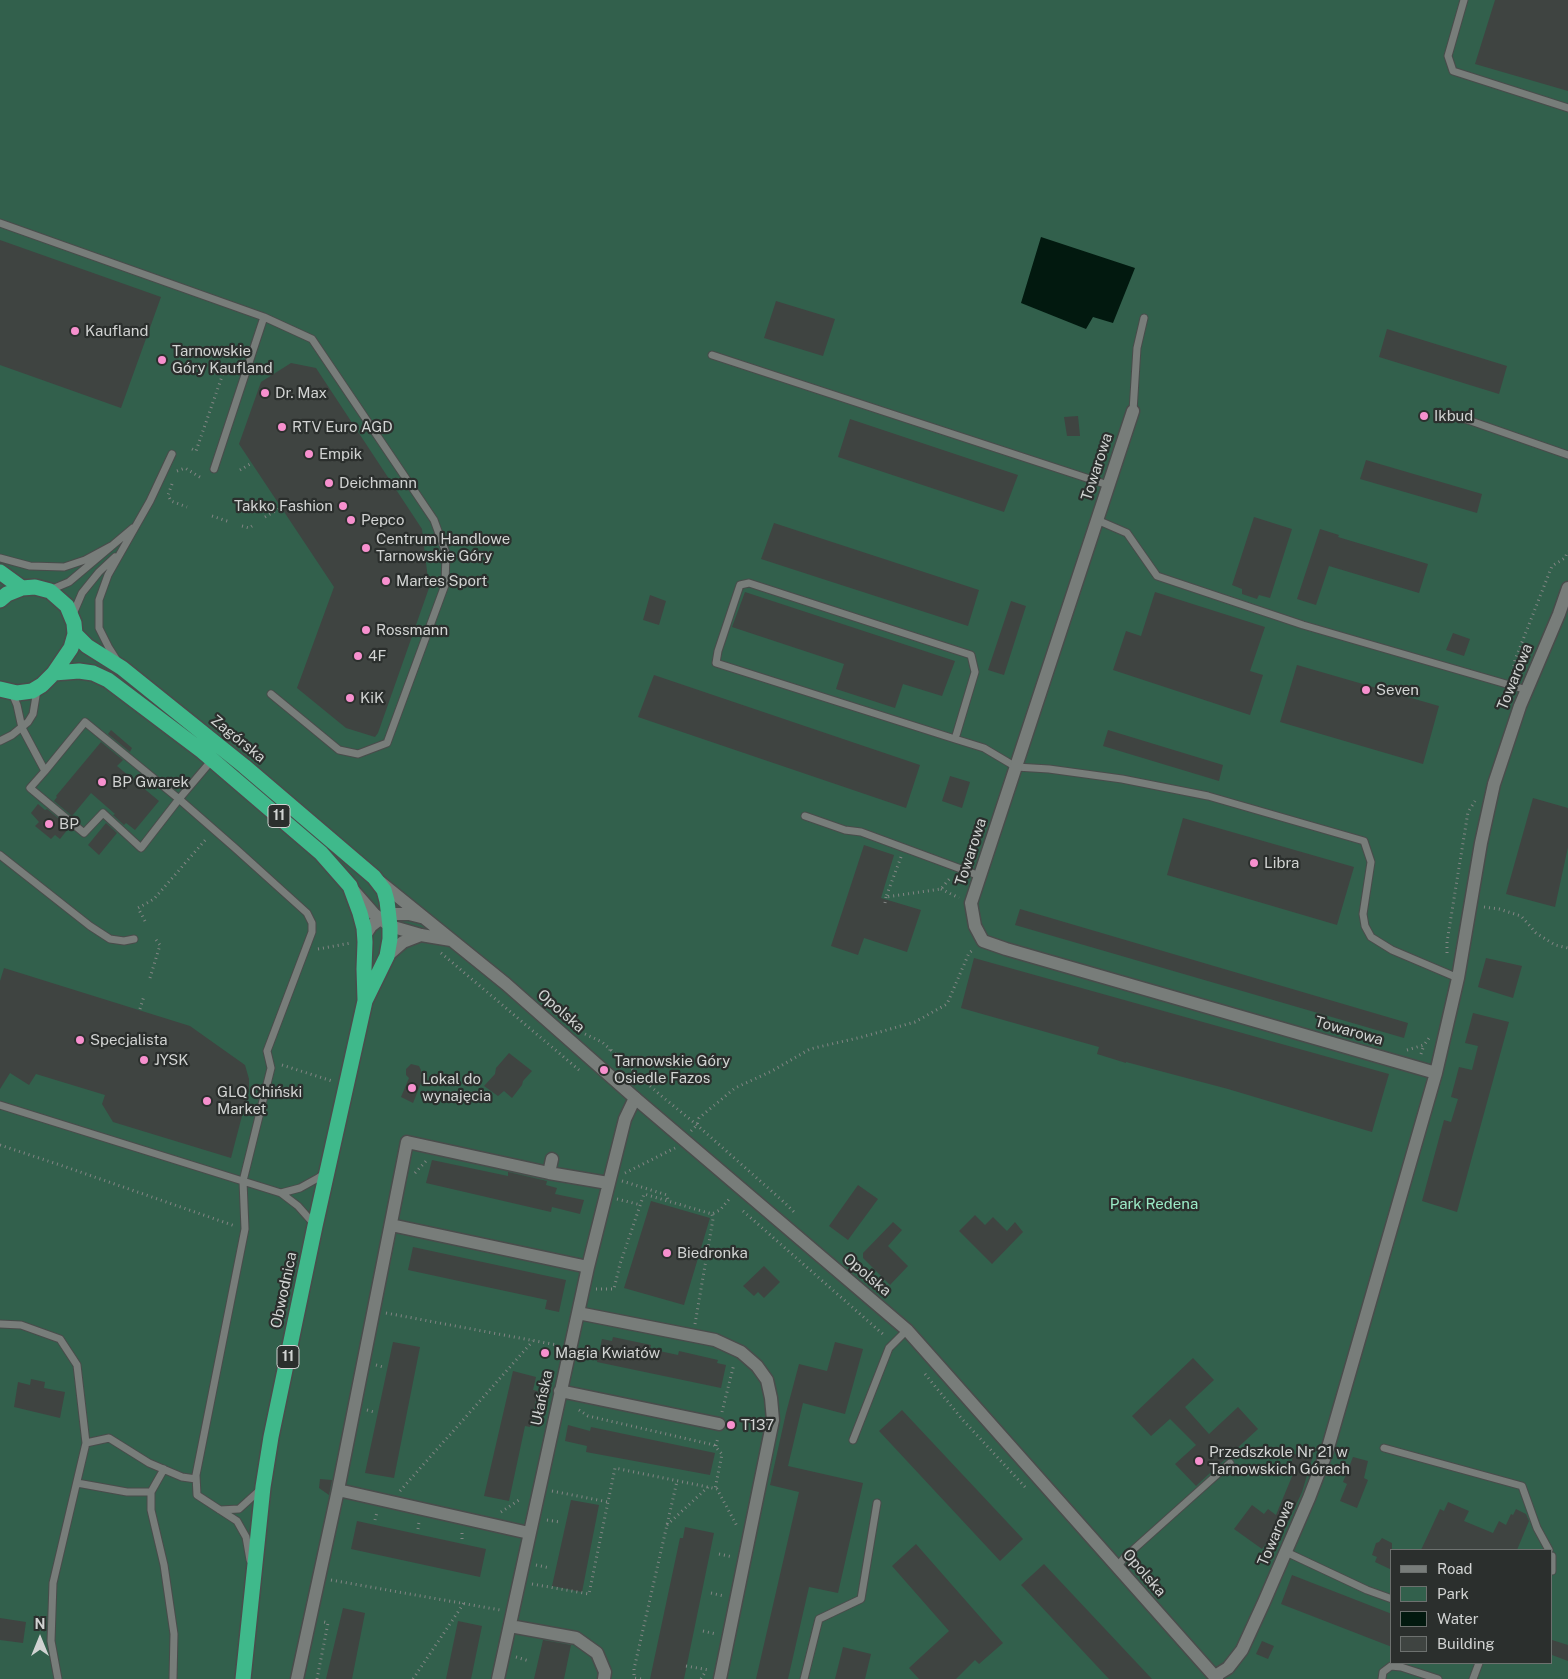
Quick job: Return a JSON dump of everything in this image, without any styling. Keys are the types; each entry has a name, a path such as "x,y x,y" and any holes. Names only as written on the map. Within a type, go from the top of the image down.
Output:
{"highway":[{"path":"0,572 22,588"},
{"path":"0,600 7,594 22,588 40,587 50,590 63,601 72,617 75,634 71,648 54,673 42,685 37,689 26,692 6,691"},
{"name":"Zagórska","path":"75,634 87,646 122,668 244,766 374,877"},
{"name":"11","path":"54,673 79,671 93,673 108,680 213,760 322,853 350,886"},
{"name":"Obwodnica","path":"243,1679 263,1487 271,1437 315,1226 366,1001 387,956 390,939 386,920 384,890 374,877"},
{"name":"Obwodnica","path":"350,886 360,913 360,940 366,1001"}],"street":[{"name":"Towarowa","path":"1133,410 971,904 975,926 983,941 1436,1073"},
{"name":"Towarowa","path":"1214,1678 1233,1663 1242,1650 1286,1552 1327,1450 1436,1073 1458,978 1483,834 1494,784 1511,730 1568,588"},
{"name":"Opolska","path":"374,877 506,984 635,1098 908,1330 1214,1678"},
{"path":"350,886 386,920 421,935 452,940"},
{"path":"360,940 371,926 395,914 423,917"},
{"path":"387,956 403,942 421,935"},
{"name":"Ułańska","path":"498,1679 588,1267 615,1182 625,1119 635,1098"},
{"path":"297,1679 338,1490 407,1142 548,1173 615,1182"},
{"path":"548,1173 552,1159"},
{"path":"391,1225 588,1267"},
{"path":"578,1313 715,1340 742,1352 757,1366 767,1380 771,1398 772,1420 721,1676"},
{"path":"560,1391 719,1424"},
{"path":"338,1490 529,1533"},
{"path":"510,1626 576,1638 597,1653 605,1672 604,1679"}],"lane":[{"path":"1464,0 1448,56 1453,71 1568,108"},
{"path":"0,223 264,317 312,339 434,520 446,553 445,585 387,744 358,754 338,750 271,694"},
{"path":"214,469 264,317"},
{"path":"1133,410 1137,348 1144,318"},
{"path":"712,355 1108,485"},
{"path":"1465,419 1568,455"},
{"path":"122,668 108,648 99,628 99,600 108,575 150,501 172,454"},
{"path":"1097,520 1127,533 1157,576 1303,625 1527,690"},
{"path":"50,590 69,582 136,525"},
{"path":"0,558 30,566 64,567 85,560 111,546"},
{"path":"72,617 82,593 98,572 120,552"},
{"path":"955,739 975,672 971,655 749,583 740,585 718,651 716,663 955,739 984,748 1016,767 1049,769 1122,779 1208,796 1364,841 1371,862 1363,914 1364,926 1371,937 1392,950 1458,978"},
{"path":"0,741 22,728 33,714 37,689"},
{"path":"6,691 17,705 22,728 45,770"},
{"path":"213,760 179,799 142,848 103,813 84,833 30,788 85,722 179,799 307,913 312,923 312,932 305,952 267,1051 271,1068 244,1181 245,1229 196,1479 197,1495 237,1520 246,1537 253,1578"},
{"path":"806,816 845,830 861,832 980,876"},
{"path":"0,855 90,926 110,939 124,941 134,939"},
{"path":"0,1105 281,1194 298,1206 315,1226"},
{"path":"281,1194 300,1188 328,1170"},
{"path":"0,1324 21,1325 60,1339 77,1365 86,1443 54,1583 51,1641 58,1679"},
{"path":"854,1440 889,1348 908,1330"},
{"path":"86,1443 109,1438 149,1463 182,1477 196,1479"},
{"path":"1384,1448 1522,1486 1537,1528 1548,1549"},
{"path":"1117,1567 1125,1557 1230,1463"},
{"path":"164,1469 151,1492 151,1510 164,1565 174,1634 173,1679"},
{"path":"77,1484 127,1492 151,1492"},
{"path":"220,1510 239,1509 263,1487"},
{"path":"804,1679 819,1619 861,1599 877,1503"},
{"path":"1286,1552 1390,1599"},
{"path":"1473,1679 1479,1664"},
{"path":"1382,1679 1383,1672 1391,1666 1401,1667 1438,1679"}],"path":[{"path":"192,450 196,451 227,362"},
{"path":"240,470 250,464"},
{"path":"176,473 185,468 203,479"},
{"path":"173,480 168,495 171,501 187,507"},
{"path":"265,517 278,509"},
{"path":"212,516 230,522"},
{"path":"242,526 249,528 252,526"},
{"path":"145,921 138,908 154,899 214,830"},
{"path":"884,904 902,855"},
{"path":"942,889 955,873"},
{"path":"886,897 942,889 971,904"},
{"path":"1471,906 1500,909 1521,916 1536,933 1555,945 1568,948"},
{"path":"150,978 160,945 154,937"},
{"path":"305,952 360,940"},
{"path":"610,1049 621,1061 697,1125 699,1118 735,1088 810,1049 915,1022 947,1004 969,954 983,941"},
{"path":"441,952 579,1070"},
{"path":"140,1009 144,996"},
{"path":"282,1065 332,1081"},
{"path":"0,1146 245,1229"},
{"path":"622,1175 674,1149"},
{"path":"410,1178 426,1160"},
{"path":"615,1182 667,1195 668,1200"},
{"path":"595,1289 614,1289 620,1264 644,1194 712,1214 720,1210 731,1199 724,1193"},
{"path":"616,1199 640,1205"},
{"path":"742,1210 893,1344"},
{"path":"693,1336 712,1228 712,1214"},
{"path":"374,1310 560,1346"},
{"path":"392,1501 533,1340"},
{"path":"716,1446 719,1424 734,1364 730,1358"},
{"path":"921,1369 962,1419 1029,1491"},
{"path":"572,1405 588,1416 716,1446 722,1454 715,1489"},
{"path":"670,1435 672,1427"},
{"path":"700,1442 702,1433"},
{"path":"529,1584 589,1594 615,1468 717,1489 737,1525 735,1533"},
{"path":"641,1679 634,1678 634,1669 677,1481"},
{"path":"667,1525 708,1487"},
{"path":"550,1490 608,1502"},
{"path":"544,1519 560,1522"},
{"path":"728,1564 732,1549"},
{"path":"718,1554 730,1556"},
{"path":"533,1565 550,1568"},
{"path":"318,1578 502,1610"},
{"path":"720,1605 723,1588"},
{"path":"413,1679 464,1604"},
{"path":"317,1679 324,1652 328,1623"},
{"path":"712,1642 714,1633"},
{"path":"513,1657 529,1660"},
{"path":"701,1679 705,1675 708,1660"},
{"path":"686,1666 706,1669 721,1676"}],"green space":[{"name":"Park Redena","path":"0,0 1568,0 1568,1679 0,1679"}],"water":[{"path":"1041,237 1135,268 1113,323 1093,317 1086,329 1021,303"}],"building":[{"path":"1495,0 1568,0 1568,91 1475,64"},
{"name":"Kaufland","path":"0,240 161,297 121,408 0,365"},
{"path":"776,301 835,319 823,356 764,338"},
{"path":"1387,329 1507,366 1499,394 1379,357"},
{"name":"Centrum Handlowe Tarnowskie Góry","path":"291,363 316,368 422,529 429,588 375,737 346,728 297,688 334,587 239,444 261,382"},
{"path":"1078,416 1080,436 1067,436 1064,417"},
{"path":"850,419 1018,475 1004,512 838,457"},
{"path":"1366,460 1482,494 1477,513 1360,479"},
{"path":"1254,517 1292,529 1270,598 1259,595 1257,599 1242,594 1242,589 1232,585"},
{"path":"774,523 979,590 968,626 761,559"},
{"path":"1320,529 1339,535 1338,537 1428,564 1419,593 1329,566 1316,605 1297,599"},
{"path":"745,592 955,661 942,696 903,684 895,708 836,689 844,664 732,627"},
{"path":"1155,592 1265,627 1250,671 1263,675 1250,715 1113,670 1126,631 1141,636"},
{"path":"650,595 666,601 659,625 643,620"},
{"path":"1011,601 1026,606 1004,675 988,670"},
{"path":"1453,633 1470,639 1464,656 1446,650"},
{"path":"1297,665 1439,706 1423,764 1280,722"},
{"path":"654,675 920,765 906,808 638,717"},
{"path":"111,730 132,748 130,752 108,734"},
{"path":"1108,730 1223,765 1219,781 1103,746"},
{"name":"BP Gwarek","path":"101,742 123,760 117,766 159,801 135,830 126,823 124,825 113,815 115,814 91,793 72,816 54,801 56,796"},
{"path":"950,776 970,782 962,808 942,801"},
{"path":"1533,798 1568,808 1568,847 1555,907 1506,894"},
{"name":"BP","path":"38,804 65,824 63,826 68,829 60,839 55,835 51,839 35,826 39,822 31,813"},
{"path":"1183,818 1354,867 1337,925 1167,875"},
{"name":"BP","path":"106,823 117,833 99,855 88,845"},
{"path":"864,845 894,855 881,898 921,910 907,952 864,938 858,955 831,946"},
{"path":"1020,909 1408,1023 1404,1038 1015,925"},
{"path":"974,958 1389,1074 1372,1132 1228,1089 1126,1063 1097,1054 1099,1047 961,1008"},
{"path":"1486,958 1522,966 1513,998 1478,987"},
{"path":"4,968 190,1026 245,1065 249,1079 249,1089 231,1158 113,1122 102,1104 105,1095 36,1074 29,1085 10,1073 0,1089 0,981"},
{"path":"1473,1013 1509,1022 1457,1212 1422,1201 1444,1120 1451,1122 1458,1099 1451,1097 1459,1067 1472,1070 1478,1046 1465,1043"},
{"path":"509,1053 532,1071 512,1098 504,1091 498,1096 484,1086 495,1074 496,1068"},
{"name":"Lokal do wynajęcia","path":"411,1064 419,1066 423,1078 413,1103 401,1097 409,1078 406,1075 406,1069"},
{"path":"432,1160 508,1176 508,1172 547,1181 546,1185 557,1188 555,1194 584,1200 580,1214 552,1207 551,1212 426,1183"},
{"path":"858,1185 878,1199 848,1240 829,1226"},
{"name":"Biedronka","path":"651,1201 710,1218 684,1305 624,1288"},
{"path":"975,1215 985,1225 993,1217 1007,1231 1015,1222 1023,1232 992,1264 959,1231"},
{"path":"893,1222 902,1230 888,1246 908,1266 890,1285 863,1258 863,1253"},
{"path":"413,1247 566,1280 559,1312 545,1309 547,1300 408,1270"},
{"path":"764,1266 780,1282 764,1298 758,1292 754,1296 743,1286"},
{"path":"613,1337 651,1345 650,1349 678,1355 679,1351 718,1360 717,1363 726,1365 721,1388 597,1362 602,1339 612,1341"},
{"path":"393,1342 420,1347 394,1478 365,1473"},
{"path":"835,1342 863,1349 845,1414 803,1403 788,1466 863,1483 838,1593 809,1587 788,1679 756,1679 799,1492 770,1485 786,1413 799,1364 827,1371"},
{"path":"1193,1358 1214,1380 1185,1407 1209,1434 1238,1407 1258,1429 1196,1486 1175,1464 1196,1445 1170,1419 1151,1436 1132,1416"},
{"path":"513,1371 536,1377 533,1390 538,1391 530,1427 525,1426 509,1501 484,1496"},
{"path":"31,1379 45,1382 44,1388 65,1392 60,1418 14,1407 18,1382 30,1385"},
{"path":"902,1410 1023,1539 1000,1561 879,1431"},
{"path":"568,1425 590,1431 591,1427 715,1453 710,1475 586,1452 587,1446 565,1441"},
{"path":"1294,1454 1312,1459 1302,1492 1281,1537 1274,1533 1262,1549 1234,1529 1252,1505 1264,1514 1268,1509 1276,1515 1293,1474 1288,1472"},
{"path":"1353,1457 1368,1461 1364,1478 1368,1480 1357,1508 1340,1501 1347,1484 1343,1482"},
{"path":"320,1479 332,1480 329,1495 319,1488"},
{"path":"571,1500 599,1505 582,1592 552,1586"},
{"path":"1448,1502 1469,1511 1464,1521 1493,1533 1499,1521 1506,1525 1511,1514 1513,1515 1516,1509 1526,1514 1529,1521 1517,1549 1421,1549 1440,1509 1444,1511"},
{"path":"357,1521 486,1549 480,1577 351,1549"},
{"path":"685,1527 714,1533 684,1679 650,1679 680,1538 683,1538"},
{"path":"1382,1538 1392,1543 1392,1549 1390,1549 1390,1569 1375,1562 1377,1557 1372,1555 1376,1543"},
{"path":"916,1544 1003,1643 979,1664 975,1660 956,1679 919,1679 909,1668 949,1631 892,1566"},
{"path":"1044,1564 1152,1679 1109,1679 1021,1585"},
{"path":"1292,1575 1390,1613 1390,1646 1281,1604"},
{"path":"343,1608 365,1613 352,1679 326,1679"},
{"path":"0,1618 26,1622 23,1643 0,1640"},
{"path":"458,1621 482,1626 471,1679 446,1679"},
{"path":"543,1640 571,1645 564,1679 534,1679"},
{"path":"1553,1640 1568,1645 1568,1661 1553,1655"},
{"path":"1262,1641 1274,1646 1268,1659 1256,1654"},
{"path":"843,1647 871,1654 865,1679 835,1679"}],"place":[{"name":"Kaufland","path":"75,331"},
{"name":"Tarnowskie Góry Kaufland","path":"162,360"},
{"name":"Dr. Max","path":"265,393"},
{"name":"Ikbud","path":"1424,416"},
{"name":"RTV Euro AGD","path":"282,427"},
{"name":"Empik","path":"309,454"},
{"name":"Deichmann","path":"329,483"},
{"name":"Takko Fashion","path":"343,506"},
{"name":"Pepco","path":"351,520"},
{"name":"Centrum Handlowe Tarnowskie Góry","path":"366,548"},
{"name":"Martes Sport","path":"386,581"},
{"name":"Rossmann","path":"366,630"},
{"name":"4F","path":"358,656"},
{"name":"Seven","path":"1366,690"},
{"name":"KiK","path":"350,698"},
{"name":"BP Gwarek","path":"102,782"},
{"name":"BP","path":"49,824"},
{"name":"Libra","path":"1254,863"},
{"name":"Specjalista","path":"80,1040"},
{"name":"JYSK","path":"144,1060"},
{"name":"Tarnowskie Góry Osiedle Fazos","path":"604,1070"},
{"name":"Lokal do wynajęcia","path":"412,1088"},
{"name":"GLQ Chiński Market","path":"207,1101"},
{"name":"Biedronka","path":"667,1253"},
{"name":"Magia Kwiatów","path":"545,1353"},
{"name":"T137","path":"731,1425"},
{"name":"Przedszkole Nr 21 w Tarnowskich Górach","path":"1199,1461"}]}
